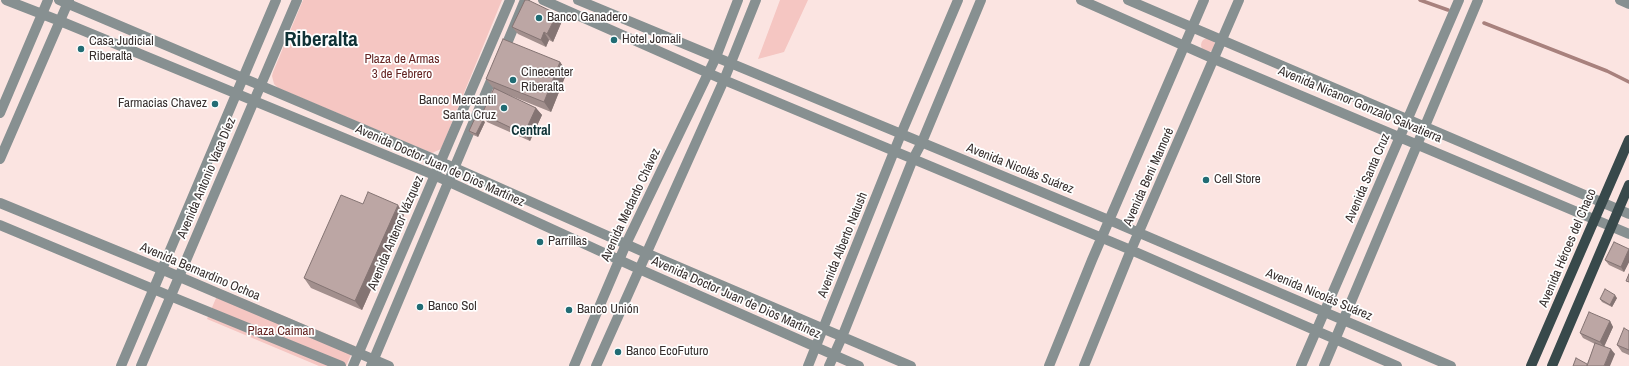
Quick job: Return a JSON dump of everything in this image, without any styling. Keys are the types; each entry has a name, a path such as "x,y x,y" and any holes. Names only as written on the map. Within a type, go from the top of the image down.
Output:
{"main road":[{"name":"Avenida Héroes del Chaco","path":"1532,366 1594,218 1629,140"},
{"path":"1552,366 1629,185"}],"street":[{"name":"Avenida Doctor Juan de Dios Martínez","path":"6,0 434,175 639,269 859,366"},
{"path":"0,113 48,0"},
{"name":"Avenida Antonio Vaca Díez","path":"121,366 152,289 276,0"},
{"name":"Avenida Antonio Vaca Díez","path":"141,366 259,85 297,0"},
{"name":"Avenida Antenor Vázquez","path":"353,366 510,0"},
{"path":"372,363 525,0"},
{"path":"543,0 724,80 1131,250 1397,366"},
{"name":"Avenida Nicolás Suárez","path":"578,0 1109,220 1324,312 1344,319 1451,366"},
{"name":"Avenida Medardo Chávez","path":"574,366 626,244 716,57 738,0"},
{"path":"596,366 724,80 756,0"},
{"name":"Avenida Alberto Natush","path":"808,366 901,134 958,0"},
{"path":"829,366 913,160 922,142 981,0"},
{"name":"Avenida Nicanor Gonzalo Salvatierra","path":"1081,0 1214,59 1400,136 1629,234"},
{"name":"Avenida Nicanor Gonzalo Salvatierra","path":"1128,0 1629,214"},
{"name":"Avenida Beni Mamoré","path":"1049,366 1101,238 1204,0"},
{"name":"Avenida Beni Mamoré","path":"1084,366 1138,233 1239,0"},
{"name":"Avenida Santa Cruz","path":"1301,366 1459,0"},
{"path":"1324,366 1478,0"},
{"path":"1620,0 1629,4"},
{"name":"Avenida Doctor Juan de Dios Martínez","path":"65,1 242,79 455,168 646,253 910,366"},
{"path":"0,159 60,21 65,1"},
{"name":"Avenida Bernardino Ochoa","path":"0,203 161,269 358,353 372,363 389,366"},
{"path":"0,225 341,366"}],"green space":[{"name":"Plaza de Armas 3 de Febrero","path":"303,0 502,0 441,149 432,153 278,88 274,84 272,76 273,72"},
{"path":"780,0 808,0 784,52 758,59"},
{"path":"1208,38 1213,40 1215,45 1213,50 1208,52 1203,50 1201,45 1203,40"},
{"name":"Plaza Caiman","path":"220,289 355,346 346,366 319,366 207,319"}],"building":[{"path":"525,0 528,0 557,14 547,34 544,32 541,40 512,27"},
{"path":"503,39 560,62 544,102 486,79"},
{"path":"494,88 536,108 524,134 482,114"},
{"path":"476,116 483,120 476,134 469,131"},
{"path":"368,192 398,205 355,301 304,278 341,195 363,204"},
{"path":"1614,242 1629,249 1621,267 1605,260"},
{"path":"1629,274 1629,282 1626,281"},
{"path":"1605,289 1615,295 1610,305 1600,299"},
{"path":"1589,312 1610,321 1600,342 1580,333"},
{"path":"1624,328 1629,331 1629,350 1617,345"},
{"path":"1595,343 1611,349 1604,366 1587,366"},
{"path":"1576,358 1587,364 1587,366 1573,366"}],"waterway":[{"path":"1420,0 1448,10"},
{"path":"1484,23 1607,71 1629,82"}],"place":[{"name":"Banco Ganadero","path":"539,18"},
{"name":"Hotel Jomali","path":"614,40"},
{"name":"Casa Judicial Riberalta","path":"81,49"},
{"name":"Cinecenter Riberalta","path":"513,80"},
{"name":"Farmacias Chavez","path":"215,104"},
{"name":"Banco Mercantil Santa Cruz","path":"504,108"},
{"name":"Cell Store","path":"1206,180"},
{"name":"Parrillas","path":"540,242"},
{"name":"Banco Sol","path":"420,307"},
{"name":"Banco Unión","path":"569,310"},
{"name":"Banco EcoFuturo","path":"618,352"}],"district":[{"name":"Riberalta","path":"321,40"},
{"name":"Central","path":"531,131"}]}
